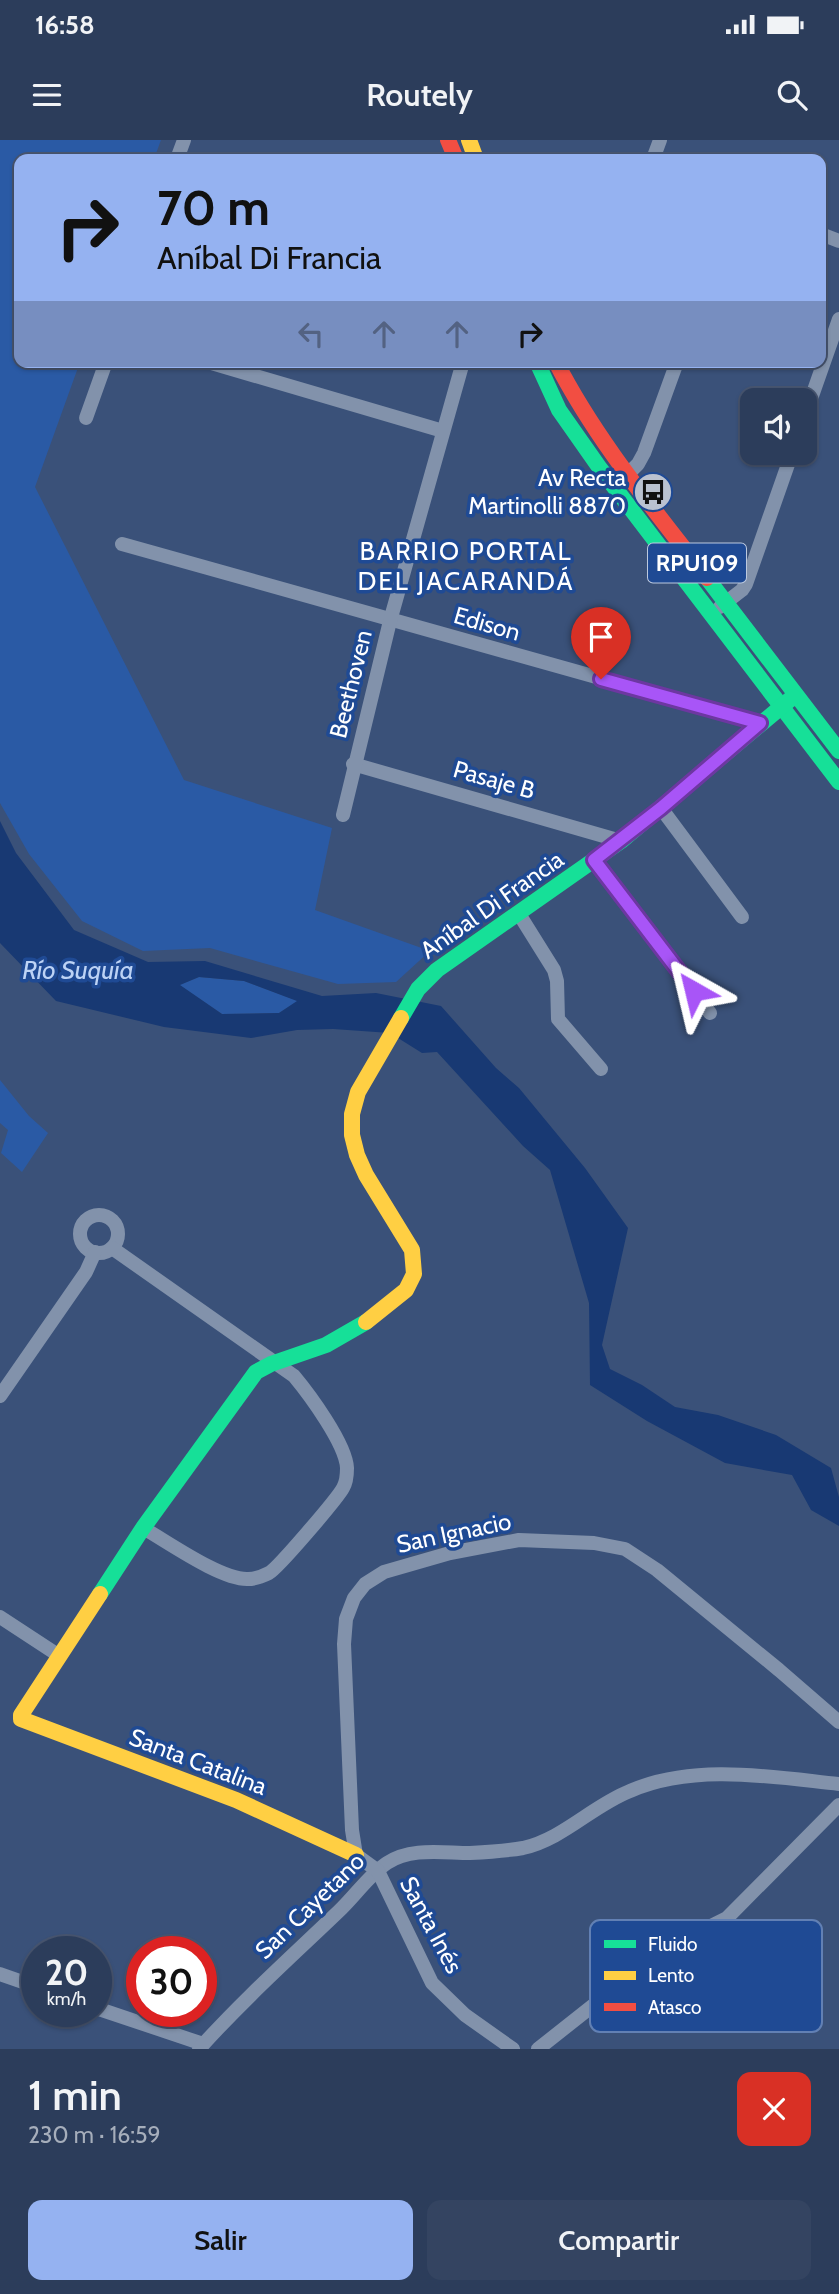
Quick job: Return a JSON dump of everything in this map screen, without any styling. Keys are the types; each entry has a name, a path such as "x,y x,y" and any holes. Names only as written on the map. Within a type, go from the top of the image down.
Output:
{"street":[{"path":"826,356 839,319"},
{"path":"86,418 104,368"},
{"path":"228,368 443,431"},
{"name":"Beethoven","path":"343,815 353,764 390,621 461,368"},
{"name":"RPU109","path":"539,368 567,421 614,486 839,782"},
{"path":"545,383 560,368"},
{"name":"RPU109","path":"563,368 590,422 628,475 839,751"},
{"path":"614,486 638,464 675,368"},
{"path":"815,388 822,368"},
{"path":"711,612 727,603 746,584 788,465"},
{"name":"Edison","path":"122,544 760,723"},
{"name":"Aníbal Di Francia","path":"275,1361 332,1342 369,1320 404,1294 412,1282 415,1265 412,1250 355,1153 350,1124 352,1107 358,1093 421,985 437,970 621,841 796,695"},
{"name":"Pasaje B","path":"353,764 621,841"},
{"path":"661,808 742,917"},
{"path":"594,860 710,1013"},
{"path":"519,914 554,970 558,1019 601,1069"},
{"path":"94,1216 107,1216 116,1224 118,1237 112,1248 95,1252 85,1245 80,1234 84,1222 94,1216"},
{"path":"112,1248 293,1376 306,1391 344,1453 346,1476 342,1489 269,1573 251,1579 226,1575 143,1528"},
{"path":"0,1396 86,1272 95,1252"},
{"path":"0,1617 58,1654 143,1528 256,1372 275,1361"},
{"name":"San Ignacio","path":"356,1854 352,1830 344,1644 346,1619 354,1598 365,1584 384,1572 450,1553 519,1540 594,1543 625,1549 667,1578 839,1722"},
{"name":"Santa Catalina","path":"58,1654 22,1712 21,1719 209,1789 313,1832 356,1854"},
{"name":"San Cayetano","path":"201,2047 263,1982 388,1862 412,1854 499,1851 546,1841 627,1791 668,1780 702,1776 770,1777 839,1784"},
{"path":"725,1920 839,1805"},
{"path":"356,1854 378,1871"},
{"name":"Santa Inés","path":"378,1871 432,1983 465,2015 513,2049"},
{"path":"0,1975 21,1982"},
{"path":"538,2049 590,2008"},
{"path":"112,2014 201,2047"}],"shaded area":[{"path":"0,140 161,140 156,154 14,154 14,368 78,368 35,487 184,780 332,828 315,910 430,951 396,982 338,984 210,948 143,951 82,921 29,854 0,803"},
{"path":"199,977 244,981 298,1001 279,1013 222,1014 179,985"},
{"path":"0,1080 29,1116 48,1133 22,1172 1,1153 8,1130 0,1123"}],"water":[{"name":"Río Suquía","path":"0,821 16,853 74,930 148,962 205,961 322,996 376,993 441,1006 496,1068 519,1088 585,1168 628,1228 602,1345 610,1369 642,1385 675,1407 718,1415 776,1435 831,1468 839,1497 839,1526 811,1510 792,1475 725,1463 647,1421 590,1385 589,1303 550,1170 523,1146 437,1052 422,1053 390,1033 333,1029 297,1030 251,1038 164,1027 56,1001 0,943","holes":["199,977 244,981 297,1001 279,1013 222,1014 180,985"]}],"traffic: fast":[{"path":"540,368 559,410 599,467 839,782"},
{"path":"707,578 839,751"},
{"path":"401,1018 418,989 437,970 621,841 793,697"},
{"path":"100,1594 143,1528 256,1372 326,1345 366,1322"}],"traffic: slow":[{"path":"469,140 474,154"},
{"path":"366,1322 406,1290 414,1274 412,1250 366,1175 352,1135 352,1114 358,1092 401,1018"},
{"path":"100,1594 21,1715 21,1719 236,1800 356,1855"}],"traffic: jam":[{"path":"448,140 454,154"},
{"path":"559,368 607,446 707,578"}],"place":[{"name":"Av Recta Martinolli 8870","path":"653,492"}],"district":[{"name":"BARRIO PORTAL DEL JACARANDÁ","path":"466,566"}],"route":[{"path":"601,679 760,723 661,808 594,860 694,991"}]}
